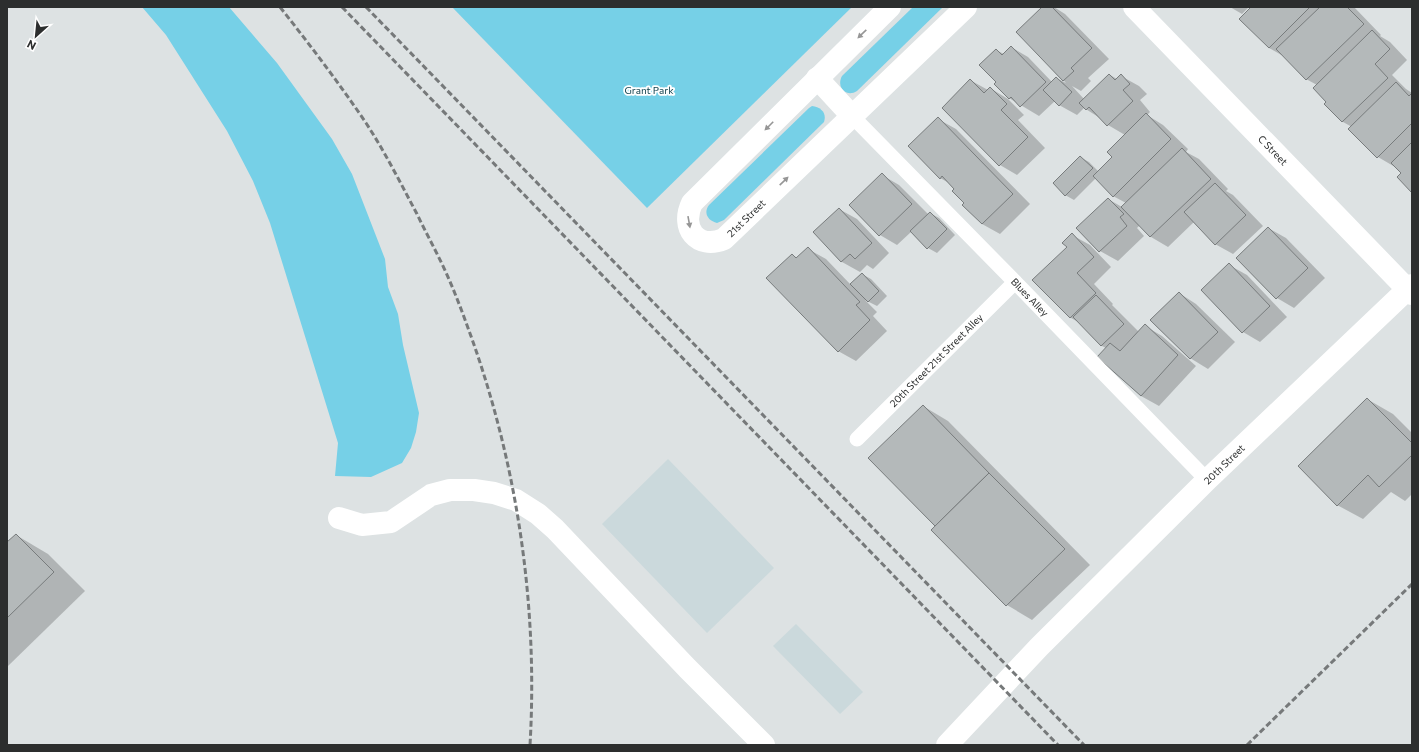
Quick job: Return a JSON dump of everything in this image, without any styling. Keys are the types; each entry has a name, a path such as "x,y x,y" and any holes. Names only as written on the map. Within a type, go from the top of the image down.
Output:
{"street":[{"name":"21st Street","path":"890,7 692,203 688,211 687,220 689,228 694,234 700,239 708,242 716,242 724,238 966,7"},
{"name":"C Street","path":"1134,7 1411,289"},
{"path":"817,78 852,116"},
{"name":"20th Street","path":"947,745 1039,647 1207,480 1411,289"},
{"path":"339,518 362,525 391,522 431,495 450,490 474,490 494,493 516,500 538,514 555,529 687,668 764,745"}],"lane":[{"name":"Blues Alley","path":"852,116 1016,282 1207,480"},
{"name":"20th Street 21st Street Alley","path":"857,439 1016,282"}],"shaded area":[{"path":"668,459 774,568 707,633 602,524"},
{"path":"796,624 863,692 840,714 773,646"}],"green space":[{"path":"142,7 229,7 277,63 332,139 352,174 385,259 388,287 398,314 403,345 419,413 416,432 411,448 402,463 371,477 335,476 338,443 270,223 253,181 227,131 166,35"},
{"name":"Grant Park","path":"452,7 852,7 647,208"},
{"path":"913,7 943,7 857,91 849,93 843,90 840,84 842,76"},
{"path":"812,106 821,109 824,113 824,122 724,220 717,223 709,219 706,211 709,205"}],"building":[{"path":"1042,7 1052,7 1092,48 1071,68 1074,71 1063,81 1016,32"},
{"path":"1251,7 1310,7 1269,48 1239,19"},
{"path":"1320,7 1347,7 1364,24 1306,80 1276,49"},
{"path":"1372,30 1390,49 1375,64 1388,78 1342,122 1324,104 1326,102 1313,88"},
{"path":"1011,46 1046,82 1020,107 1011,97 1009,99 994,84 996,82 979,65 996,49 1002,55"},
{"path":"1109,74 1115,80 1121,74 1130,84 1123,90 1133,101 1107,126 1089,107 1086,110 1079,103"},
{"path":"1056,77 1072,92 1059,106 1043,90"},
{"path":"970,79 984,93 990,87 1007,104 1001,110 1028,137 999,166 942,108"},
{"path":"1396,82 1409,96 1412,93 1412,123 1377,158 1348,129"},
{"path":"1146,113 1171,139 1113,197 1093,176 1112,157 1107,152"},
{"path":"938,117 1013,194 982,224 962,205 964,203 952,191 954,189 942,176 940,179 908,146"},
{"path":"1412,142 1412,193 1397,177 1401,173 1391,163"},
{"path":"1182,148 1211,179 1150,237 1121,207"},
{"path":"1080,156 1093,168 1065,196 1053,183"},
{"path":"882,173 912,204 879,236 849,205"},
{"path":"1215,183 1246,215 1215,245 1184,212"},
{"path":"1108,198 1124,214 1120,217 1127,226 1099,252 1076,228"},
{"path":"839,208 872,243 855,259 850,254 841,262 813,232"},
{"path":"930,212 947,229 927,249 910,231"},
{"path":"1268,227 1308,268 1276,299 1236,258"},
{"path":"1072,233 1094,257 1077,273 1096,293 1070,318 1032,280 1067,247 1062,243"},
{"path":"808,247 860,302 856,305 870,320 838,352 766,278 792,254 796,258"},
{"path":"1229,263 1270,306 1242,333 1201,290"},
{"path":"862,273 879,291 868,302 850,284"},
{"path":"1179,292 1218,332 1190,359 1150,320"},
{"path":"1096,295 1124,324 1101,346 1073,317"},
{"path":"1145,324 1178,355 1141,396 1097,357 1110,343 1120,351"},
{"path":"1367,398 1412,443 1412,455 1379,487 1368,475 1337,506 1298,466"},
{"path":"923,405 989,473 935,526 868,458"},
{"path":"989,473 1065,549 1006,606 931,530"},
{"path":"16,534 54,572 7,618 7,542"}],"railway":[{"path":"280,7 345,93 380,145 442,264 472,339 502,438 513,488 521,539 531,642 532,694 530,745"},
{"path":"342,7 1058,745"},
{"path":"366,7 1084,745"},
{"path":"1247,745 1412,584"}]}
